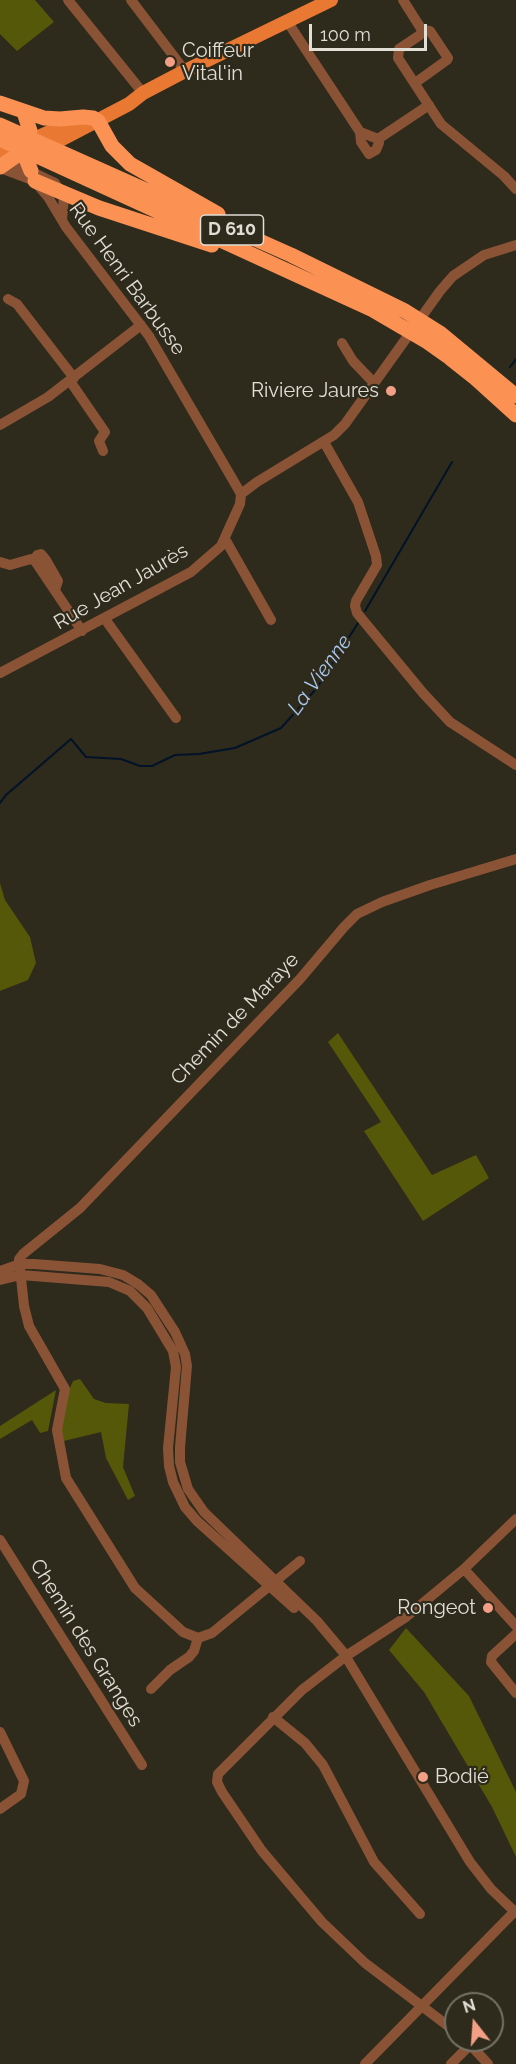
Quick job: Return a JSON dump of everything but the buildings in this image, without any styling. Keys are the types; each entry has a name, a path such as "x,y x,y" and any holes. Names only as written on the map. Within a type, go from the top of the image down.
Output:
{"highway":[{"path":"0,103 53,119 91,119 112,146 130,164 291,255"},
{"path":"24,112 21,155 62,193 273,263"},
{"name":"D 610","path":"0,125 291,255 402,318 426,341 474,377 516,415"},
{"name":"D 610","path":"21,155 273,263 373,310 402,318 440,333 506,385 516,396"},
{"path":"62,215 69,204 81,201"}],"main road":[{"path":"21,155 91,119 126,97 143,93 331,0"},
{"path":"21,155 60,127 91,119"}],"street":[{"path":"68,0 143,93"},
{"path":"131,0 185,72"},
{"path":"403,0 422,30 430,32 448,58 415,82"},
{"path":"287,21 360,132 361,142 369,154 376,150 378,139"},
{"path":"422,30 420,35 399,49 398,57 441,124 504,176 516,189"},
{"path":"378,139 429,105"},
{"path":"360,132 378,139"},
{"name":"Rue Henri Barbusse","path":"21,155 48,197 141,325 173,375 241,494"},
{"path":"62,193 64,203 62,215"},
{"path":"241,494 256,482 324,442 345,424 453,276 484,255 516,245"},
{"path":"8,299 17,304 72,379 105,432 99,441 104,451"},
{"path":"2,420 48,397 141,325"},
{"path":"342,343 353,361 374,383"},
{"path":"324,442 358,502 376,556 377,565 356,601 357,613 450,722 516,765"},
{"name":"Rue Jean Jaurès","path":"0,673 191,572 221,546 240,504 241,494"},
{"path":"225,539 272,620"},
{"path":"0,562 10,566 31,559 35,561 81,631"},
{"path":"105,619 176,718"},
{"name":"Chemin de Maraye","path":"20,1270 20,1259 23,1254 80,1208 300,979 357,914 382,902 430,885 516,859"},
{"path":"0,1280 20,1270"},
{"path":"20,1270 29,1326 65,1389 57,1430 66,1478 135,1588 183,1632 198,1638 212,1634 300,1561"},
{"path":"0,1271 20,1270 109,1282 130,1291 147,1308 173,1351 176,1367 168,1448 169,1466 173,1482 185,1507 197,1521 272,1583 314,1626 327,1634 346,1656 470,1862 491,1889 515,1911 365,2064"},
{"path":"444,2023 365,1963 322,1922 262,1851 222,1792 217,1782 218,1774 302,1690 346,1656 406,1617 464,1569 516,1519"},
{"name":"Chemin des Granges","path":"0,1540 142,1765"},
{"path":"464,1569 516,1626"},
{"path":"516,1634 492,1656 491,1662 516,1693"},
{"path":"151,1689 189,1657 194,1651 198,1638"},
{"path":"273,1717 305,1743 323,1765 374,1862 420,1914"},
{"path":"0,1732 24,1781 21,1794 0,1809"},
{"path":"451,2064 460,2052"},
{"path":"477,2052 488,2064"}],"shaded area":[{"path":"0,0 35,0 54,22 17,51 0,34"},
{"path":"0,883 5,900 30,937 36,963 28,980 0,991"},
{"path":"338,1033 432,1175 476,1155 489,1178 423,1221 364,1131 381,1122 328,1042"},
{"path":"80,1379 94,1399 106,1403 129,1404 123,1467 135,1496 128,1500 106,1458 101,1432 64,1441 61,1432 68,1392 73,1381"},
{"path":"56,1390 48,1431 40,1433 32,1420 0,1439 0,1426"},
{"path":"406,1628 469,1696 516,1792 516,1857 492,1807 424,1692 389,1650"}],"waterway":[{"name":"La Vienne","path":"510,367 516,359"},
{"name":"La Vienne","path":"365,611 452,462"},
{"name":"La Vienne","path":"0,803 6,795 71,739 86,757 121,759 140,766 152,766 175,755 235,748 281,728 317,688 358,623"}],"place":[{"name":"Coiffeur Vital'in","path":"170,62"},
{"name":"Riviere Jaures","path":"391,391"},
{"name":"Rongeot","path":"488,1608"},
{"name":"Bodié","path":"423,1777"}]}
